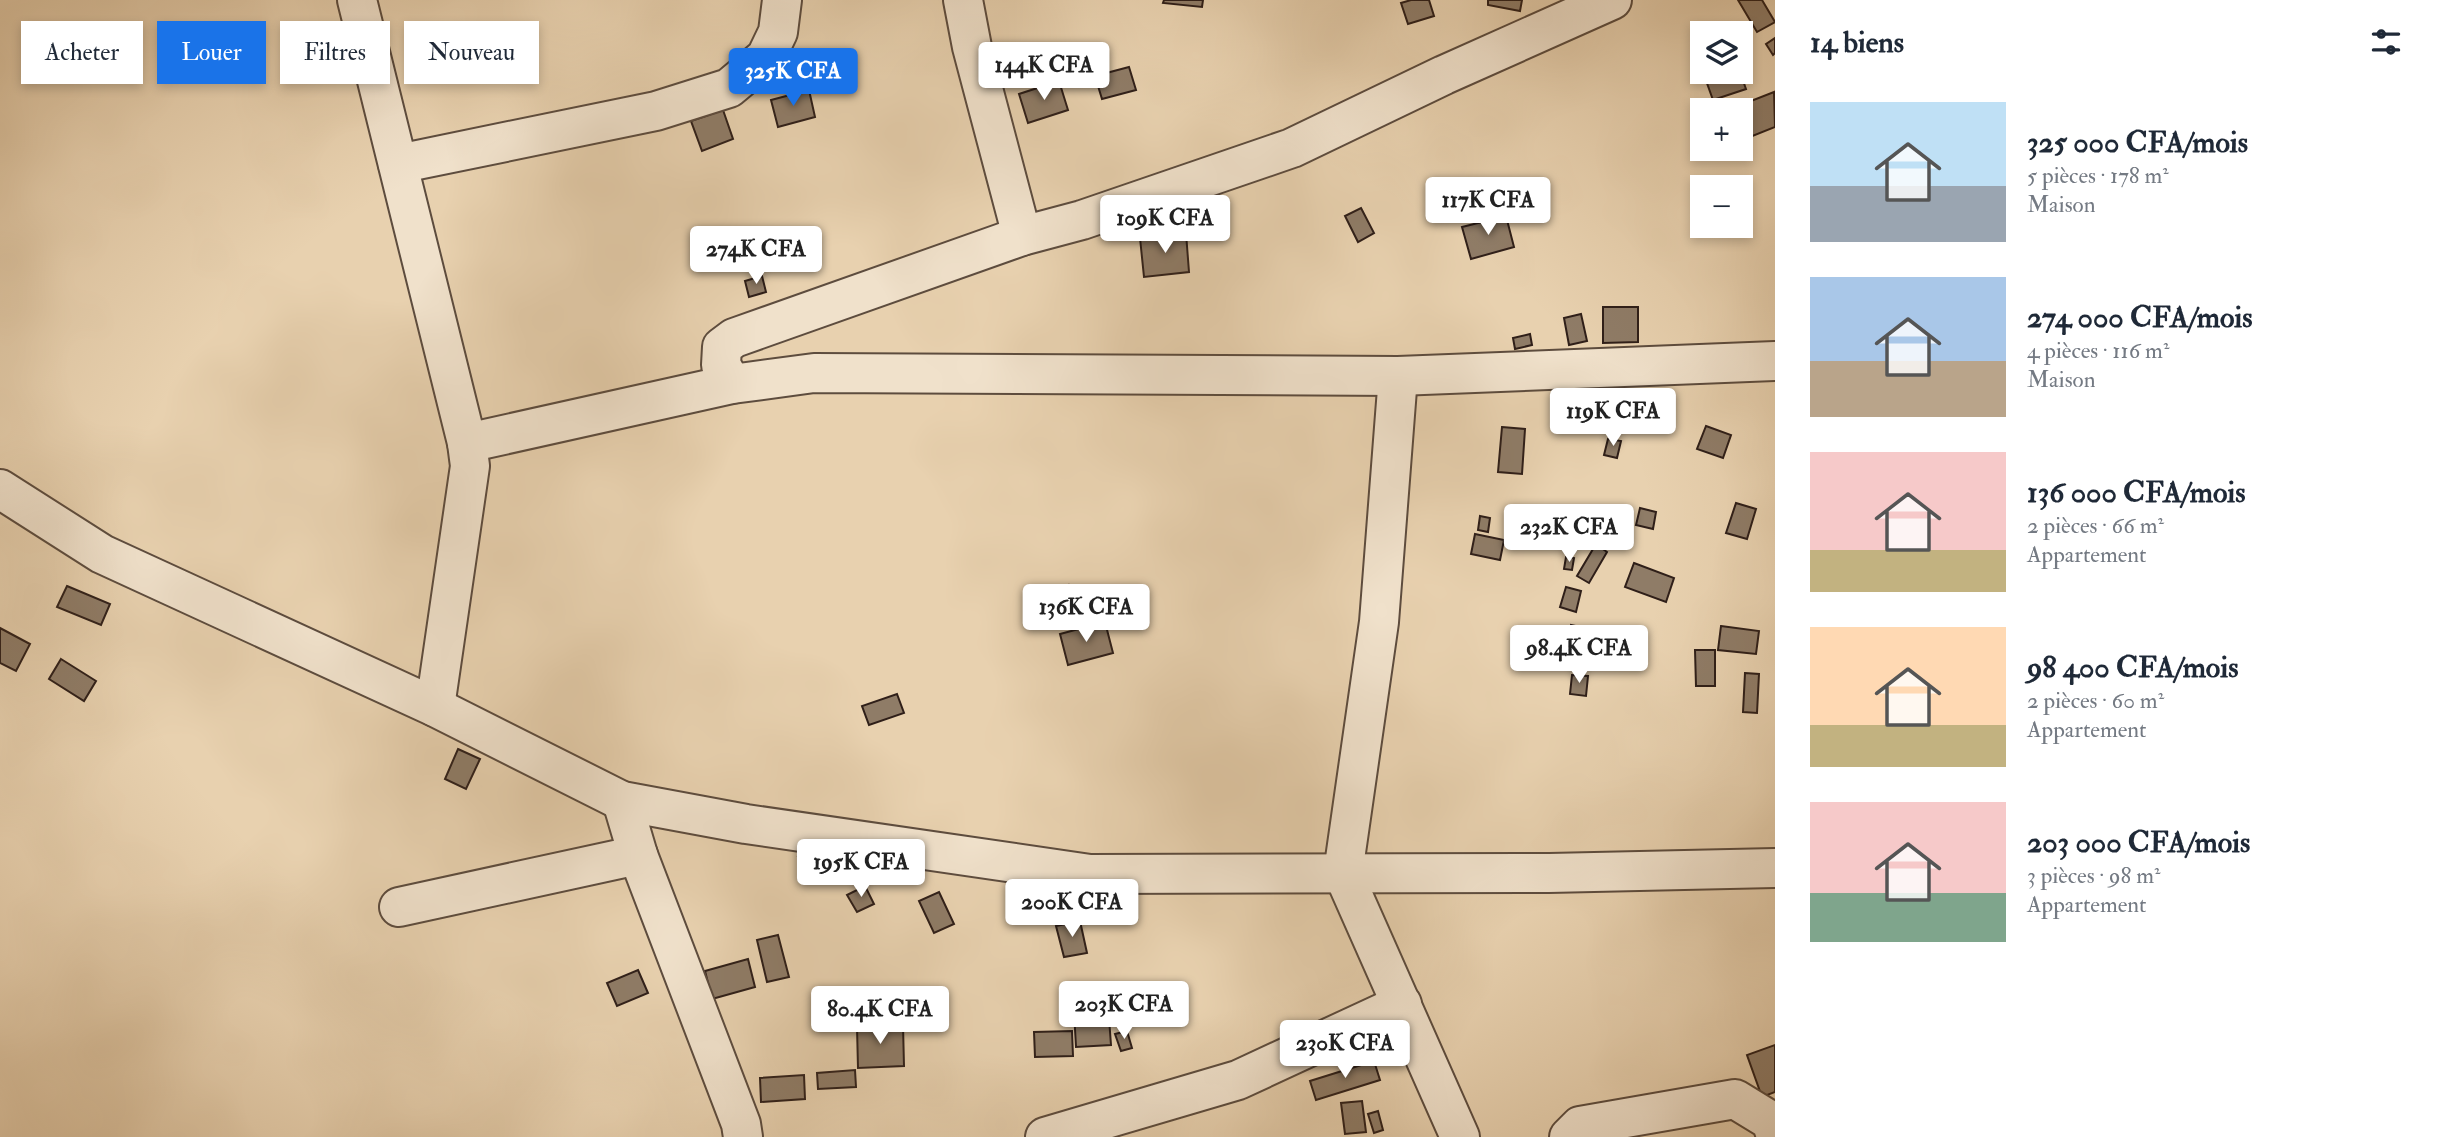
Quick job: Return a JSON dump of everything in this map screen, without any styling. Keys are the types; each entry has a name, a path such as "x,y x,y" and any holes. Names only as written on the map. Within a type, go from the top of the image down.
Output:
{"street":[{"path":"357,0 467,443 470,466 435,707"},
{"path":"398,164 656,111 729,88 766,57 778,32 782,0"},
{"path":"963,0 972,47 1022,236"},
{"path":"732,384 721,365 722,347 734,338 1022,236 1082,220 1292,148 1444,75 1612,0"},
{"path":"467,443 732,384 814,373 1398,376 1775,361"},
{"path":"1398,376 1379,622 1343,873 1461,1137"},
{"path":"0,489 102,554 435,707 622,801 746,824 1090,874 1549,873 1775,867"},
{"path":"622,801 638,855 736,1111 743,1137"},
{"path":"399,907 638,855"},
{"path":"1045,1137 1238,1080 1402,1004"},
{"path":"1569,1137 1580,1126 1735,1099 1771,1121 1775,1133"}],"building":[{"path":"1164,0 1203,0 1202,7 1163,3"},
{"path":"1429,0 1434,16 1408,24 1401,3"},
{"path":"1488,0 1522,0 1520,11 1488,5"},
{"path":"1738,0 1762,0 1775,22 1757,32 1753,21"},
{"path":"1775,38 1775,53 1773,55 1766,44"},
{"path":"1129,67 1136,90 1102,99 1095,76"},
{"path":"1059,81 1068,110 1028,123 1019,94"},
{"path":"1707,84 1744,84 1746,89 1719,98 1712,98"},
{"path":"809,90 815,117 778,127 771,100"},
{"path":"1774,92 1775,127 1753,136 1753,100"},
{"path":"723,110 733,139 702,151 691,121"},
{"path":"1361,208 1374,233 1358,242 1345,216"},
{"path":"1506,216 1514,247 1471,259 1462,227"},
{"path":"1186,233 1189,272 1144,277 1140,238"},
{"path":"762,276 766,292 749,297 745,281"},
{"path":"1603,307 1638,307 1638,342 1603,343"},
{"path":"1581,314 1587,341 1569,345 1564,318"},
{"path":"1530,334 1532,345 1515,349 1513,338"},
{"path":"1706,426 1731,435 1723,458 1697,449"},
{"path":"1502,427 1525,429 1522,474 1498,472"},
{"path":"1608,439 1621,441 1617,458 1604,455"},
{"path":"1736,503 1756,509 1747,539 1726,533"},
{"path":"1640,508 1656,512 1653,529 1636,525"},
{"path":"1480,516 1490,518 1488,532 1478,530"},
{"path":"1475,534 1504,540 1500,560 1471,554"},
{"path":"1596,544 1607,552 1589,583 1577,576"},
{"path":"1566,557 1574,558 1572,570 1564,569"},
{"path":"1634,563 1674,578 1666,602 1625,587"},
{"path":"1069,585 1079,595 1066,608 1056,599"},
{"path":"67,586 110,604 101,625 57,607"},
{"path":"1566,587 1581,591 1576,612 1560,607"},
{"path":"1107,593 1111,606 1101,609 1097,596"},
{"path":"1105,622 1113,653 1068,665 1060,634"},
{"path":"1571,625 1603,632 1595,667 1563,659"},
{"path":"1721,626 1759,631 1756,654 1718,650"},
{"path":"0,628 30,644 16,671 0,663"},
{"path":"1695,650 1715,650 1715,686 1696,686"},
{"path":"61,659 96,681 84,701 49,679"},
{"path":"1745,673 1759,674 1757,713 1743,712"},
{"path":"1572,675 1588,676 1586,696 1570,694"},
{"path":"897,694 904,713 869,725 862,706"},
{"path":"458,749 480,759 466,789 445,779"},
{"path":"808,843 823,854 812,868 798,856"},
{"path":"865,886 874,904 857,912 847,895"},
{"path":"939,892 954,924 934,933 919,901"},
{"path":"1080,921 1087,953 1064,957 1056,926"},
{"path":"778,935 789,977 767,982 757,940"},
{"path":"748,959 755,987 712,999 705,971"},
{"path":"638,970 648,993 617,1006 607,983"},
{"path":"853,990 860,1007 845,1013 838,995"},
{"path":"1107,991 1111,1045 1076,1047 1073,993"},
{"path":"830,993 837,1025 823,1028 816,996"},
{"path":"903,1025 904,1066 858,1068 857,1027"},
{"path":"1072,1031 1073,1056 1035,1057 1034,1032"},
{"path":"1127,1031 1132,1048 1121,1051 1115,1034"},
{"path":"1775,1045 1775,1092 1762,1097 1747,1055"},
{"path":"1374,1061 1380,1080 1316,1100 1310,1081"},
{"path":"855,1070 856,1087 818,1089 817,1073"},
{"path":"804,1075 805,1099 761,1102 760,1078"},
{"path":"1362,1101 1366,1132 1345,1134 1341,1103"},
{"path":"1378,1111 1383,1130 1374,1133 1368,1114"}]}
